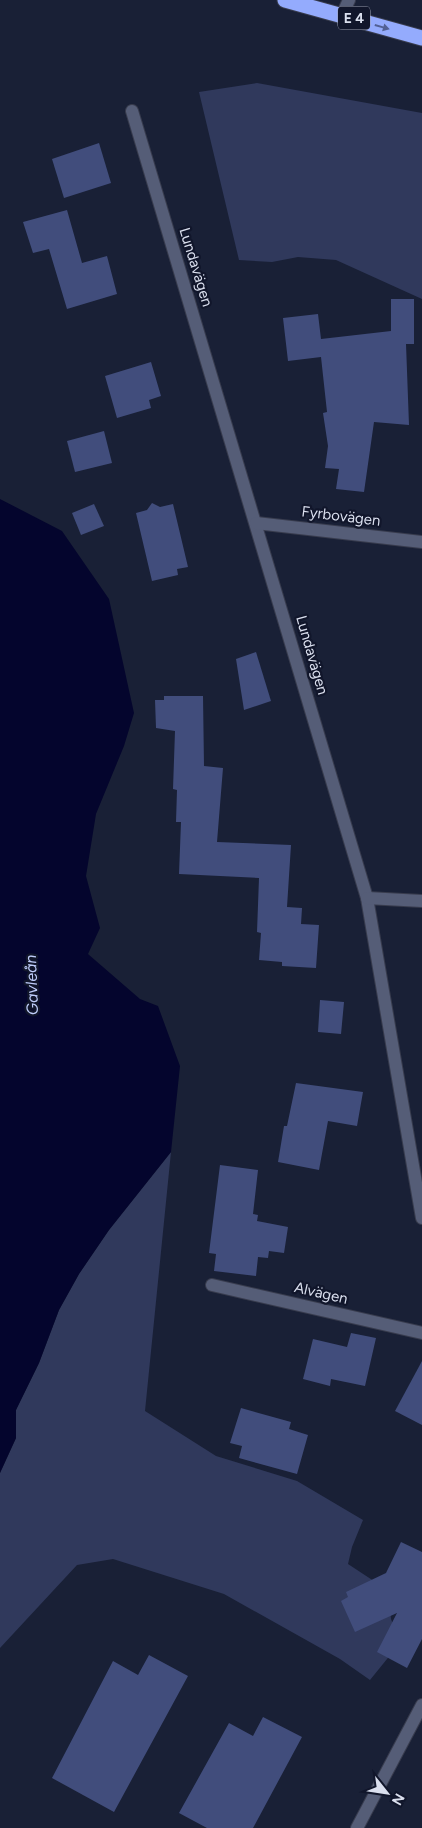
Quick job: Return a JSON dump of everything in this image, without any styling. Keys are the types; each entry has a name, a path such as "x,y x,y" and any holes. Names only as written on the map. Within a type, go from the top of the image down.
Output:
{"highway":[{"name":"E 4","path":"285,0 422,38"}],"street":[{"path":"342,15 349,0"},
{"name":"Lundavägen","path":"132,111 367,898 422,1218"},
{"name":"Fyrbovägen","path":"256,522 422,542"},
{"path":"367,898 422,901"},
{"name":"Alvägen","path":"212,1285 422,1333"},
{"path":"357,1828 422,1705"}],"shaded area":[{"path":"257,83 422,113 422,299 336,260 298,257 272,262 239,260 199,92"},
{"path":"171,1152 145,1411 216,1456 297,1481 363,1520 352,1547 348,1564 389,1591 391,1619 400,1643 370,1680 340,1659 224,1594 113,1559 77,1565 0,1648 0,1473 16,1438 16,1410 39,1363 59,1310 79,1274 109,1230"}],"water":[{"name":"Gavleån","path":"0,499 62,531 109,599 134,713 124,746 96,814 86,876 100,928 88,954 140,999 158,1006 180,1066 171,1152 109,1230 79,1274 59,1310 39,1363 16,1410 16,1438 0,1473"}],"building":[{"path":"99,143 111,183 64,198 52,159"},
{"path":"67,210 82,263 107,256 117,294 67,309 49,249 33,253 23,222"},
{"path":"391,299 414,299 414,344 406,344 409,425 374,422 364,492 336,489 339,469 325,468 328,446 323,413 327,412 321,357 288,361 283,318 318,314 321,339 391,331"},
{"path":"151,362 161,396 149,400 151,408 117,418 105,376"},
{"path":"104,431 112,463 75,472 67,441"},
{"path":"152,503 160,507 173,504 188,567 177,569 178,575 152,581 136,513 147,510"},
{"path":"94,504 104,526 81,535 72,513"},
{"path":"256,652 271,701 244,710 236,659"},
{"path":"164,696 203,696 204,766 223,768 217,842 291,845 287,907 302,908 301,924 319,925 316,968 282,966 282,962 259,960 261,933 257,932 259,878 179,874 181,822 176,822 177,790 173,789 175,731 156,728 155,700 164,700"},
{"path":"320,1000 344,1002 341,1034 318,1032"},
{"path":"296,1083 363,1092 357,1126 328,1121 319,1170 278,1162 284,1126 287,1126"},
{"path":"220,1165 258,1170 253,1214 258,1215 257,1221 288,1227 284,1253 269,1251 268,1258 258,1257 256,1276 214,1271 216,1254 209,1253"},
{"path":"351,1333 376,1338 365,1386 331,1379 330,1386 303,1379 313,1339 347,1347"},
{"path":"422,1361 422,1425 395,1411"},
{"path":"241,1408 291,1422 289,1429 308,1435 297,1474 239,1458 242,1446 230,1443"},
{"path":"401,1542 422,1552 422,1639 407,1668 377,1652 397,1613 355,1632 341,1601 348,1597 346,1592 386,1573"},
{"path":"149,1655 188,1676 114,1812 52,1778 113,1661 138,1675"},
{"path":"263,1717 302,1737 253,1828 207,1828 179,1813 229,1723 253,1736"}]}
